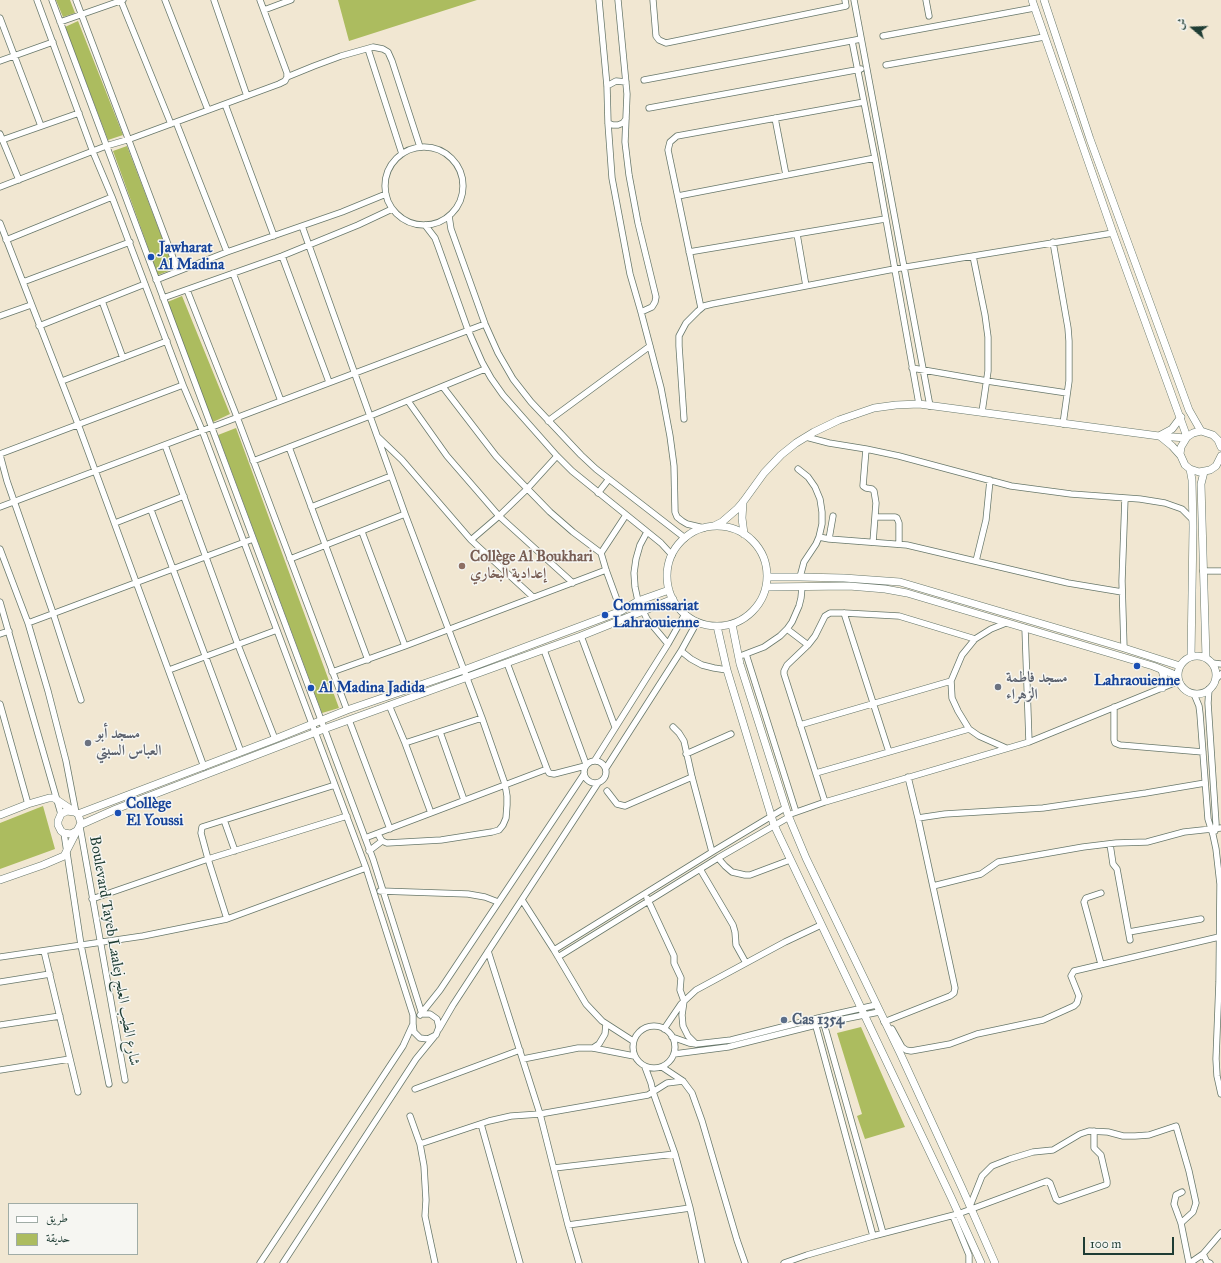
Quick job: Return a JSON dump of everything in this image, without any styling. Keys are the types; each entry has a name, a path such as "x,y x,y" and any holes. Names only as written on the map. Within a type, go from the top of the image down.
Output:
{"street":[{"path":"37,0 93,152 130,242 183,385 202,430 366,868 413,1015 414,1032 420,1038 428,1039 434,1036"},
{"path":"52,0 369,851 422,1014"},
{"path":"76,0 130,139 178,271"},
{"path":"60,22 122,0 227,252"},
{"path":"165,0 208,110"},
{"path":"214,0 247,96"},
{"path":"260,0 287,73 287,78"},
{"path":"264,10 291,0"},
{"path":"599,0 607,86 612,178 630,274 664,403 674,466 675,512 682,521 704,528"},
{"path":"618,0 626,82 627,107 625,142 629,175 638,223 656,297 652,307 641,312"},
{"path":"653,0 656,36 662,42 666,43 846,6 845,0"},
{"path":"854,0 930,406"},
{"path":"926,0 929,16"},
{"path":"1032,0 1113,232 1181,416 1187,437"},
{"path":"1044,0 1090,139 1189,410 1201,431"},
{"path":"883,36 1034,8"},
{"path":"0,18 41,126"},
{"path":"886,64 1044,37"},
{"path":"644,80 861,39"},
{"path":"852,41 875,158 919,404"},
{"path":"0,62 53,42"},
{"path":"0,187 106,146 130,139 279,84 287,78 314,66 373,47 383,49 388,52 420,147"},
{"path":"368,48 402,154"},
{"path":"649,108 866,68"},
{"path":"607,86 616,81 626,82"},
{"path":"701,308 668,150 672,139 677,136 864,102"},
{"path":"225,104 274,236"},
{"path":"19,180 1,137 41,126 79,113"},
{"path":"775,118 786,175"},
{"path":"608,123 618,125 623,123 626,119"},
{"path":"420,147 433,148 445,154 455,163 461,175 462,188 460,201 449,216 434,224 416,224 399,216 392,209 386,194 385,183 388,172 394,162 402,154 420,147"},
{"path":"678,196 875,158"},
{"path":"156,280 227,252 302,226 386,194"},
{"path":"6,240 112,197"},
{"path":"163,298 282,256 358,225 392,209"},
{"path":"449,216 451,229 485,324 498,354 513,379 548,421 581,455 609,479 685,538"},
{"path":"689,252 886,219"},
{"path":"0,223 39,326 62,381 204,767"},
{"path":"425,225 435,238 468,330 485,369 510,404 572,471 666,547 672,555"},
{"path":"302,226 404,514 482,718 504,784 507,805 506,818 499,830 441,840 387,843 382,841 378,833"},
{"path":"684,420 679,341 683,327 701,308 712,304 806,286 1113,232"},
{"path":"797,234 806,286"},
{"path":"23,282 130,242"},
{"path":"1053,242 1068,328 1070,354 1063,424"},
{"path":"282,256 330,382"},
{"path":"973,256 987,326 989,349 987,382 982,412"},
{"path":"233,273 281,401"},
{"path":"39,326 145,284"},
{"path":"187,290 237,417 347,710"},
{"path":"102,301 123,358"},
{"path":"0,316 31,305"},
{"path":"0,506 485,324"},
{"path":"62,381 167,341"},
{"path":"548,421 650,346"},
{"path":"912,368 987,382 1067,393"},
{"path":"253,460 370,416 485,369"},
{"path":"81,700 54,613 7,481 0,455 183,385"},
{"path":"442,387 496,456 573,532 601,553 621,611"},
{"path":"408,401 447,456 499,516 573,583"},
{"path":"714,526 726,519 743,502 756,483 781,456 806,437 832,422 863,411 890,406 919,404 1159,436 1187,437"},
{"path":"1159,436 1172,429 1181,416"},
{"path":"1181,456 1181,447 1187,437 1193,433 1201,431 1213,435 1218,440 1221,447"},
{"path":"1159,436 1172,446 1181,456 1185,465 1190,469 1199,472 1210,470 1216,466 1221,456"},
{"path":"377,437 402,460 471,540 533,597"},
{"path":"806,437 906,458 1011,486 1154,501 1173,505 1182,509 1192,519"},
{"path":"165,444 238,644 275,739"},
{"path":"289,447 368,660"},
{"path":"866,449 863,486 874,491 876,503 873,542"},
{"path":"471,540 528,489 557,456"},
{"path":"798,469 808,477 815,487 820,499 822,518 819,537 804,562 800,577"},
{"path":"1190,469 1192,480 1191,657"},
{"path":"1204,472 1200,484 1206,658"},
{"path":"311,507 391,476"},
{"path":"598,493 609,479"},
{"path":"976,561 986,520 990,480"},
{"path":"115,523 184,496"},
{"path":"1124,648 1122,592 1125,498"},
{"path":"743,502 742,518 744,534"},
{"path":"151,510 241,752"},
{"path":"290,559 362,532 404,514"},
{"path":"601,553 626,515"},
{"path":"829,539 833,516"},
{"path":"875,517 897,518 899,523 899,544"},
{"path":"714,526 729,528 744,534 756,545 761,552 767,577 766,587 762,597 750,614 732,624 717,626 697,622 685,614 673,599 669,590 668,580 668,568 672,555 678,546 685,538 698,530 714,526"},
{"path":"362,532 405,646"},
{"path":"647,532 640,545 636,559 634,573 635,587 638,601 642,610 652,627 668,644"},
{"path":"819,537 899,544 1085,586 1122,592"},
{"path":"28,623 253,539"},
{"path":"0,549 28,623 48,691 66,761 76,813 80,820 79,827 67,852 61,858 0,880"},
{"path":"332,672 368,660 606,570"},
{"path":"1202,571 1221,571"},
{"path":"767,577 886,580 900,582 1180,666"},
{"path":"766,587 849,586 896,590 1162,670 1178,679 1185,690 1194,694 1203,693 1210,690"},
{"path":"738,656 755,651 772,642 787,629 799,606 802,587"},
{"path":"60,814 67,811 76,813 204,767 347,710 464,670 621,611 638,601 669,590"},
{"path":"0,602 57,800 60,814 58,821 59,828 64,833 71,834 79,827 116,809 324,729 582,636 642,610 673,599"},
{"path":"825,802 784,671 808,645 828,614 844,612 899,616 974,639"},
{"path":"844,612 890,752"},
{"path":"595,760 668,644 685,614"},
{"path":"283,1263 416,1059 439,1029 598,783 605,777 606,768 681,651 697,622"},
{"path":"1006,622 974,639 962,654 951,681 952,698 958,712 969,729 979,736 1006,748"},
{"path":"732,624 738,656 787,813 806,858 878,1008 902,1047 906,1050 911,1051 950,1044 977,1034 1043,1020 1074,1006 1077,1003 1079,996 1071,976 1074,971 1219,937"},
{"path":"717,626 726,670 770,816 863,1011 956,1215 981,1263"},
{"path":"1025,628 1029,742"},
{"path":"787,629 808,645"},
{"path":"169,670 276,630"},
{"path":"0,634 9,631"},
{"path":"582,636 615,727"},
{"path":"260,1263 403,1046 415,1019 422,1014 440,990 584,774 586,765 544,650"},
{"path":"681,651 702,665 726,670"},
{"path":"746,654 796,812"},
{"path":"1178,679 1180,666 1186,659 1196,656 1206,658 1212,663 1218,676 1210,690 1208,703 1216,828 1214,835 1220,884 1219,1045 1217,1076 1221,1094"},
{"path":"507,663 546,769 550,773 554,774 586,765 590,761 595,760 600,761 606,768"},
{"path":"1212,663 1221,664"},
{"path":"1162,670 1164,678 1162,688"},
{"path":"554,950 770,816 796,812 908,777 1029,742 1162,688 1178,679"},
{"path":"800,724 951,681"},
{"path":"1194,694 1199,706 1208,819 1216,828"},
{"path":"0,704 28,804"},
{"path":"389,705 405,743 430,813"},
{"path":"1114,707 1115,743 1120,745 1203,752"},
{"path":"405,743 482,718"},
{"path":"349,720 390,829"},
{"path":"673,727 682,737 712,852"},
{"path":"816,773 969,729"},
{"path":"440,732 464,800"},
{"path":"686,754 731,734"},
{"path":"364,838 546,769"},
{"path":"584,774 589,781 598,783"},
{"path":"606,791 617,804 625,806 692,777"},
{"path":"886,1022 950,996 954,993 956,988 908,777"},
{"path":"918,818 945,814 1043,808 1146,793 1205,782"},
{"path":"228,919 208,859 201,832 202,827 335,786"},
{"path":"0,815 28,804 49,798 57,800 76,813"},
{"path":"558,957 774,825 787,813"},
{"path":"92,899 208,859 347,816"},
{"path":"224,820 235,851"},
{"name":"Boulevard Tayeb Laalej شارع الطيب العلج","path":"79,827 125,1080"},
{"path":"933,886 981,874 998,862 1084,847 1147,842 1184,832 1216,828"},
{"name":"Boulevard Tayeb Laalej شارع الطيب العلج","path":"64,833 81,945 109,1084"},
{"path":"369,851 382,841"},
{"path":"1110,844 1113,864 1117,870 1130,940"},
{"path":"718,858 732,872 745,876 790,860"},
{"path":"0,957 143,936 228,919 366,868"},
{"path":"700,869 733,925 736,945 746,963"},
{"path":"374,891 468,894 485,897 498,902"},
{"path":"1101,893 1086,898 1084,902 1101,964"},
{"path":"646,894 674,956 674,963 680,978 680,990 684,1001 682,1015 683,1026 688,1036 696,1044"},
{"path":"522,900 586,1004 594,1014 606,1024 633,1041"},
{"path":"1129,932 1201,919"},
{"path":"664,1029 684,1001 702,987 821,925"},
{"path":"44,951 78,1092"},
{"path":"488,951 540,1114 579,1263"},
{"path":"0,982 50,974"},
{"path":"672,1037 674,1043 674,1054 670,1062 662,1067 654,1069 644,1067 638,1063 632,1049 633,1041 642,1029 650,1026 657,1026 664,1029 672,1037 696,1044 731,1040 814,1019 823,1020 878,1008"},
{"path":"422,1014 430,1014 434,1016 439,1023 439,1029"},
{"path":"0,1025 60,1016"},
{"path":"814,1019 873,1236"},
{"path":"674,1054 728,1047 816,1025 823,1020"},
{"path":"823,1020 883,1233"},
{"path":"886,1022 995,1263"},
{"path":"593,1048 599,1044 605,1034 606,1024"},
{"path":"523,1059 578,1048 593,1048 634,1056"},
{"path":"415,1089 520,1050"},
{"path":"0,1070 70,1059"},
{"path":"644,1067 651,1082 653,1092 675,1154 690,1208 702,1263"},
{"path":"662,1067 683,1081 692,1093 737,1240 746,1263"},
{"path":"420,1144 511,1116 540,1114 648,1095 667,1083 683,1081"},
{"path":"410,1116 420,1144 424,1166 426,1200 425,1216 435,1263"},
{"path":"481,1124 520,1263"},
{"path":"971,1208 982,1176 992,1166 1033,1152 1053,1150 1080,1134 1089,1131 1108,1132 1123,1136 1135,1136 1149,1135 1176,1126 1189,1171 1196,1203 1193,1212 1181,1223"},
{"path":"785,1263 806,1255 883,1233 956,1215 971,1208 1048,1181 1056,1200 1059,1201 1105,1185 1107,1181 1100,1155 1094,1148 1094,1131"},
{"path":"554,1168 675,1154"},
{"path":"1182,1192 1176,1195 1174,1204 1181,1223 1190,1263 1203,1254 1221,1233"},
{"path":"568,1225 690,1208"},
{"path":"956,1215 970,1263"},
{"path":"1203,1254 1207,1262 1210,1263"}],"green space":[{"path":"56,0 70,0 75,13 63,17"},
{"path":"338,0 477,0 349,41"},
{"path":"78,21 123,135 108,140 65,27"},
{"path":"127,146 174,269 158,275 113,151"},
{"path":"182,296 230,414 213,422 165,303"},
{"path":"236,428 339,708 322,713 218,435"},
{"path":"43,806 55,849 0,869 0,823"},
{"path":"861,1027 905,1127 865,1139 857,1116 862,1114 837,1033"}],"place":[{"name":"Jawharat Al Madina","path":"151,257"},
{"name":"Collège Al Boukhari إعدادية البخاري","path":"462,566"},
{"name":"Commissariat Lahraouienne","path":"605,615"},
{"name":"Lahraouienne","path":"1137,666"},
{"name":"مسجد فاطمة الزهراء","path":"998,687"},
{"name":"Al Madina Jadida","path":"311,688"},
{"name":"مسجد أبو العباس السبتي","path":"88,743"},
{"name":"Collège El Youssi","path":"118,813"},
{"name":"Cas 1354","path":"784,1020"}]}
